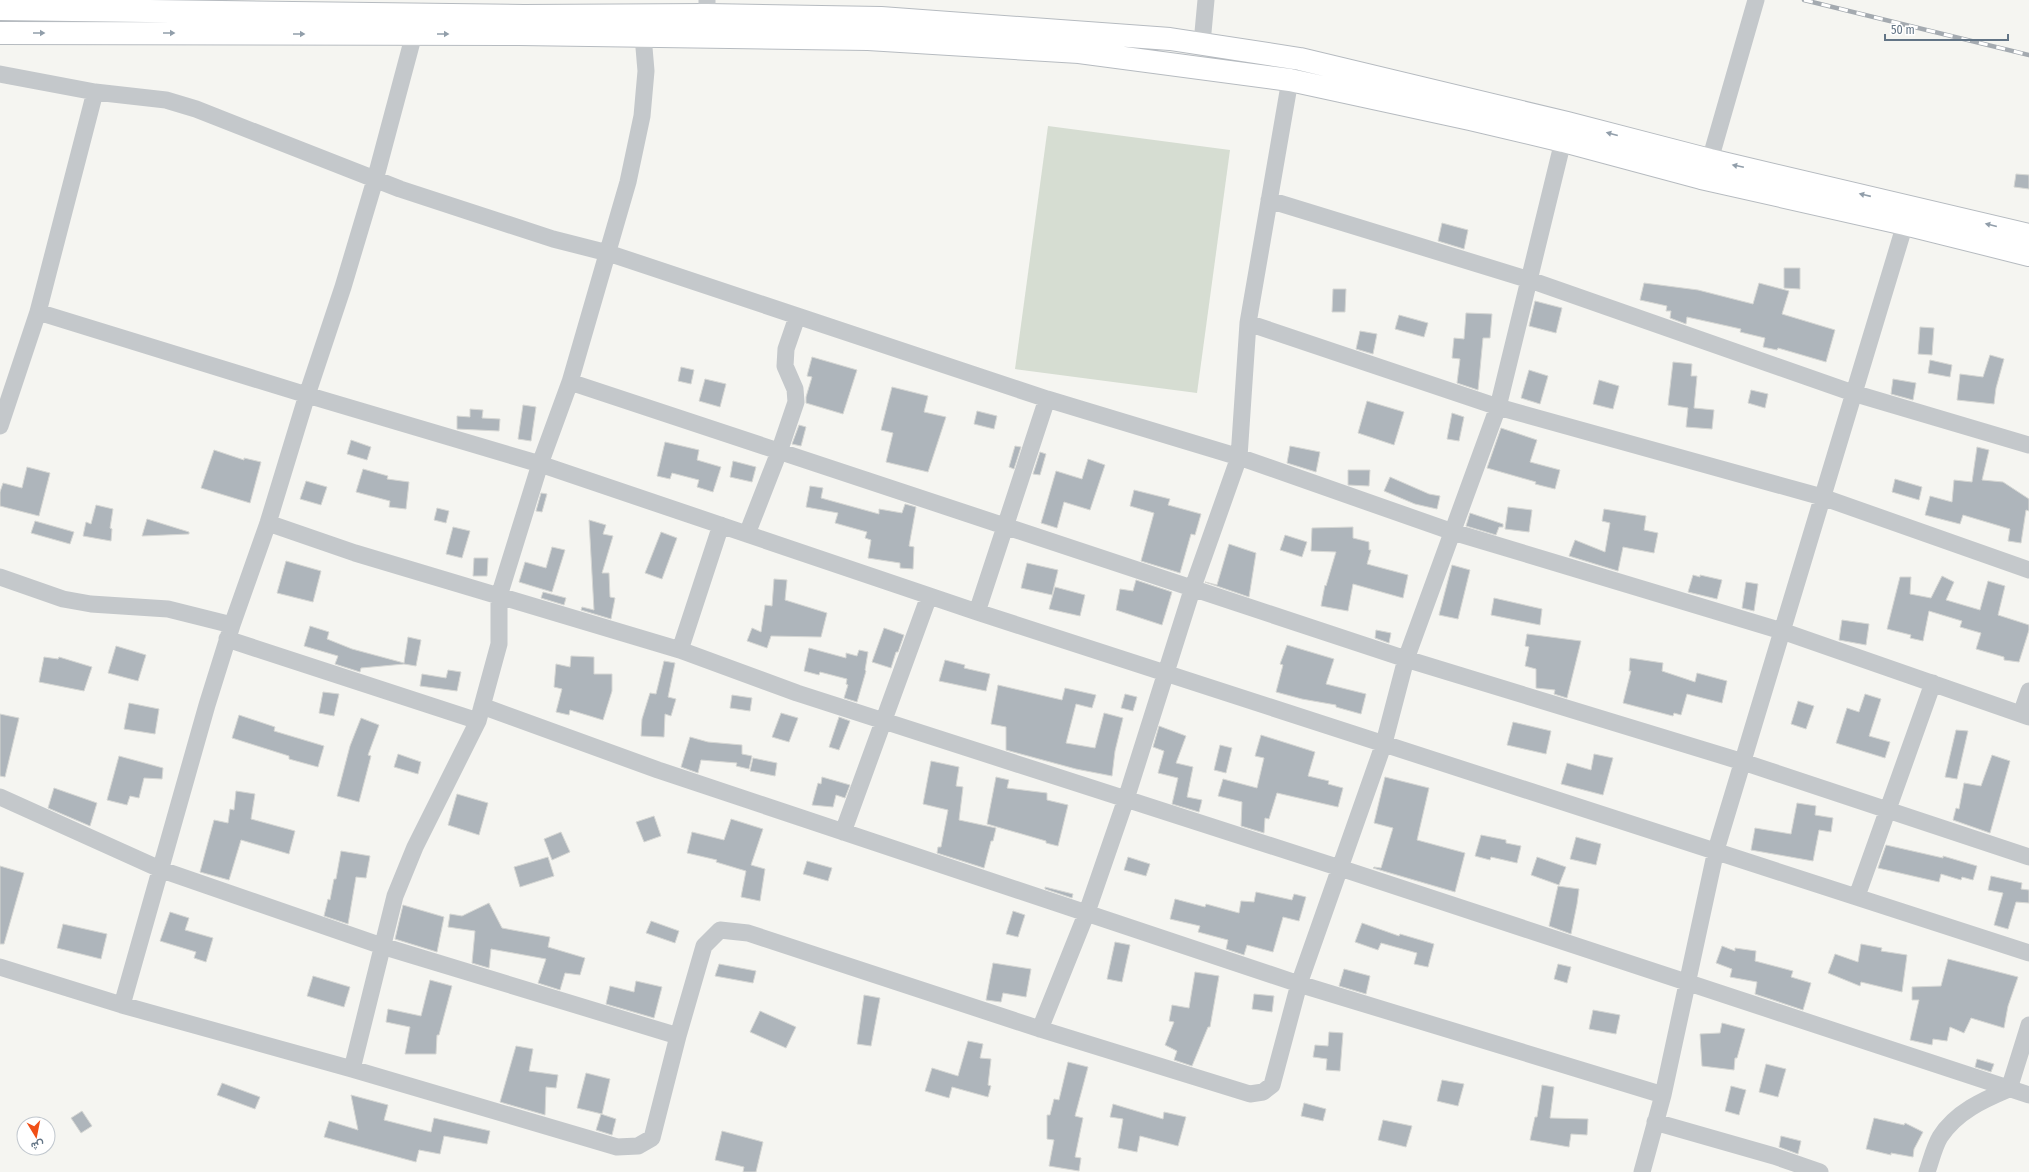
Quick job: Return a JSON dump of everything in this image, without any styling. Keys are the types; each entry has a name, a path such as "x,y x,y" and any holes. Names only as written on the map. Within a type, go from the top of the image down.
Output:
{"street":[{"path":"1202,43 1206,0"},
{"path":"1710,160 1756,0"},
{"path":"0,9 49,4 524,16 707,8 880,18 1170,39 1300,59 1567,123 1710,160 2029,235"},
{"path":"0,32 414,34 868,39 1079,52 1290,80 1470,118 1701,178 1905,224 2029,255"},
{"path":"122,1005 162,870 229,632 268,523 307,396 343,287 375,180 414,34"},
{"path":"352,1069 395,896 415,847 480,713 499,644 499,596 540,464 570,382 628,182 642,116 646,72 643,36"},
{"path":"0,74 94,92 166,100 196,109 375,180 553,239 608,253 797,317 924,357 1048,399 1239,457 1453,532 1782,632 2025,716 2029,691"},
{"path":"1040,1029 1087,912 1126,799 1193,587 1239,457 1248,323 1290,80"},
{"path":"0,426 38,312 94,92"},
{"path":"0,967 122,1005 352,1069 617,1147 638,1146 652,1138 678,1036 704,946 720,930 748,933 1040,1029 1250,1094 1263,1092 1272,1085 1299,984 1384,743 1406,659 1498,407 1563,141"},
{"path":"1269,200 1530,280 1853,393 2029,445"},
{"path":"1642,1172 1663,1095 1716,850 1905,224"},
{"path":"38,312 307,396 540,464 977,612 1716,850 2029,953"},
{"path":"747,534 779,452 796,402 795,389 785,366 786,349 797,317"},
{"path":"1248,323 1498,407 1822,497 2029,570"},
{"path":"570,382 1193,587 1406,659 1743,762 2029,857"},
{"path":"977,612 1048,399"},
{"path":"268,523 356,553 680,650 797,693 885,720 1340,868 2029,1095"},
{"path":"680,650 721,525"},
{"path":"0,577 63,599 91,604 168,609 229,632 658,770 1299,984 1663,1095"},
{"path":"843,832 930,596"},
{"path":"1857,896 1933,683"},
{"path":"0,797 162,870 382,946 678,1036"},
{"path":"2009,1089 2029,1025"},
{"path":"1927,1172 1940,1138 1951,1123 1980,1101 2009,1089"},
{"path":"1656,1122 1774,1156 1820,1172"}],"shaded area":[{"path":"1048,126 1230,150 1197,393 1015,369"}],"building":[{"path":"2016,174 2029,175 2029,189 2014,187"},
{"path":"1442,223 1468,230 1464,249 1438,241"},
{"path":"1784,268 1800,268 1800,289 1784,288"},
{"path":"1644,283 1698,290 1753,304 1759,283 1789,291 1782,314 1835,330 1826,362 1778,348 1777,350 1763,347 1765,338 1740,332 1741,329 1687,317 1686,324 1670,318 1671,311 1666,311 1667,306 1640,300"},
{"path":"1333,289 1346,289 1345,312 1332,312"},
{"path":"1535,301 1562,308 1556,333 1529,326"},
{"path":"1466,313 1492,314 1490,338 1483,338 1478,390 1457,383 1460,359 1452,358 1454,338 1464,339"},
{"path":"1399,315 1428,323 1424,337 1395,329"},
{"path":"1920,327 1934,328 1932,355 1918,354"},
{"path":"1360,331 1377,334 1373,354 1356,349"},
{"path":"1990,355 2004,359 1996,388 1994,404 1957,400 1960,374 1983,377"},
{"path":"812,357 857,370 843,414 806,403 806,397 812,377 807,376"},
{"path":"1930,360 1952,365 1950,377 1928,373"},
{"path":"1673,362 1692,364 1691,376 1697,376 1694,408 1714,410 1712,429 1686,427 1688,408 1668,405"},
{"path":"681,367 694,370 691,384 678,381"},
{"path":"1529,370 1548,376 1540,404 1521,398"},
{"path":"705,379 726,384 720,407 699,401"},
{"path":"1893,379 1916,383 1913,400 1891,394"},
{"path":"1599,380 1619,386 1613,409 1593,404"},
{"path":"892,387 928,396 924,412 946,417 928,472 886,462 893,433 881,430"},
{"path":"1751,390 1768,394 1765,408 1748,403"},
{"path":"1367,401 1404,412 1394,445 1358,433"},
{"path":"523,405 536,407 531,441 518,439"},
{"path":"470,409 483,410 482,418 500,419 499,431 457,429 457,416 470,417"},
{"path":"977,411 997,416 994,429 974,424"},
{"path":"1452,413 1464,417 1459,441 1447,439"},
{"path":"799,425 806,427 801,446 792,444"},
{"path":"1501,428 1537,440 1530,462 1560,470 1555,489 1487,468"},
{"path":"351,440 371,447 367,460 347,454"},
{"path":"665,442 699,450 697,460 721,467 713,492 697,487 699,480 672,473 670,479 657,476"},
{"path":"1015,446 1021,447 1014,469 1009,467"},
{"path":"1290,446 1320,452 1316,472 1287,463"},
{"path":"1977,447 1989,450 1982,480 2003,482 2029,499 2029,511 2026,510 2021,543 2008,541 2010,529 1963,515 1960,524 1925,515 1930,496 1952,502 1954,480 1972,482"},
{"path":"214,450 244,460 244,458 261,462 250,503 201,488"},
{"path":"1040,452 1046,454 1040,475 1033,474"},
{"path":"1088,459 1105,465 1090,510 1064,502 1057,528 1041,523 1056,471 1082,479"},
{"path":"733,461 756,467 752,482 730,477"},
{"path":"27,467 50,473 39,516 0,506 0,492 3,483 22,488"},
{"path":"363,469 388,476 387,479 409,482 406,509 389,507 390,501 356,492"},
{"path":"1348,470 1370,470 1369,486 1348,485"},
{"path":"1390,477 1429,494 1440,496 1437,509 1415,504 1384,491"},
{"path":"1895,479 1922,487 1919,500 1892,492"},
{"path":"306,481 327,487 321,505 300,499"},
{"path":"810,486 823,488 821,498 879,514 879,509 902,513 905,504 916,507 909,546 914,547 913,569 900,568 900,563 868,558 871,540 865,538 867,532 835,523 838,513 806,507"},
{"path":"1134,490 1170,499 1168,505 1201,514 1195,535 1191,534 1180,573 1141,561 1154,513 1130,506"},
{"path":"541,493 547,494 542,512 536,511"},
{"path":"96,505 113,509 110,528 112,529 111,541 83,536 86,522 91,524"},
{"path":"1508,507 1532,510 1529,532 1505,529"},
{"path":"437,508 449,511 446,523 434,520"},
{"path":"1604,509 1646,516 1644,530 1658,533 1654,553 1623,547 1618,571 1569,556 1575,540 1605,552 1610,523 1602,521"},
{"path":"1470,513 1503,524 1503,527 1499,527 1496,535 1466,526"},
{"path":"147,519 189,532 189,534 142,536"},
{"path":"589,520 606,525 603,534 613,536 602,573 609,573 610,597 615,598 611,619 581,610 582,607 594,610"},
{"path":"35,521 74,532 70,544 31,533"},
{"path":"453,527 470,531 462,558 446,554"},
{"path":"1353,527 1353,538 1369,542 1369,550 1371,550 1367,564 1408,575 1403,598 1353,584 1348,611 1321,606 1325,585 1326,586 1336,552 1311,551 1312,528"},
{"path":"661,532 677,538 662,579 645,573"},
{"path":"1285,535 1307,542 1302,557 1280,550"},
{"path":"1229,544 1256,553 1249,597 1205,582 1217,585"},
{"path":"552,547 565,550 552,592 519,582 525,562 546,568"},
{"path":"474,558 488,558 487,576 473,576"},
{"path":"286,561 321,571 313,602 277,593"},
{"path":"1027,563 1058,570 1052,595 1021,588"},
{"path":"1452,565 1470,570 1458,619 1439,615"},
{"path":"1693,575 1722,580 1717,599 1688,592"},
{"path":"1942,576 1954,582 1946,600 1980,610 1988,581 2005,586 1998,615 2029,625 2029,630 2019,662 2004,660 2004,657 1976,649 1981,633 1960,627 1962,621 1929,611 1923,641 1910,638 1911,635 1887,629 1900,577 1911,577 1910,594 1931,598"},
{"path":"774,579 787,580 785,600 827,613 821,637 771,636 767,648 747,641 752,628 761,632 765,605 772,606"},
{"path":"1136,580 1172,592 1162,625 1116,610 1120,589 1133,591"},
{"path":"1746,582 1758,584 1754,611 1742,608"},
{"path":"1055,587 1085,595 1080,616 1049,609"},
{"path":"543,592 566,598 564,605 541,598"},
{"path":"1494,598 1542,609 1540,625 1491,615"},
{"path":"1842,620 1869,624 1866,645 1839,640"},
{"path":"310,626 329,632 327,639 352,649 404,663 408,637 421,640 416,666 404,664 361,668 360,672 335,664 338,656 304,646"},
{"path":"884,628 904,635 898,652 896,652 891,668 872,662"},
{"path":"1376,630 1391,633 1389,643 1375,638"},
{"path":"1527,634 1581,641 1567,698 1554,694 1555,690 1536,688 1536,669 1525,666 1529,647 1525,646"},
{"path":"1287,645 1334,659 1326,684 1366,694 1361,714 1336,707 1336,705 1302,699 1276,692 1283,665 1280,664"},
{"path":"116,646 146,655 138,681 108,673"},
{"path":"809,648 846,658 846,653 857,656 859,650 868,652 866,671 857,702 844,698 848,685 846,684 847,679 820,672 819,675 804,671"},
{"path":"571,656 594,657 594,674 612,674 612,691 603,720 570,710 569,715 556,712 562,689 554,687 556,664 570,667"},
{"path":"44,657 58,659 59,657 92,667 84,691 39,682"},
{"path":"1630,658 1663,663 1662,671 1695,682 1697,673 1727,681 1722,703 1687,694 1681,715 1674,713 1673,716 1623,703 1631,671 1629,671"},
{"path":"945,660 965,665 964,668 990,674 986,691 939,681"},
{"path":"664,661 675,663 668,697 676,699 671,716 665,714 664,737 641,736 642,719 650,693 656,694"},
{"path":"448,670 461,672 457,691 420,686 422,674 446,678"},
{"path":"998,685 1062,700 1065,688 1096,695 1092,708 1076,704 1066,743 1095,748 1104,713 1123,718 1115,751 1112,776 1076,769 1006,750 1006,727 991,724"},
{"path":"323,692 339,694 334,716 319,713"},
{"path":"1125,694 1137,697 1133,711 1121,708"},
{"path":"1865,694 1881,699 1869,736 1890,742 1885,758 1836,743 1847,708 1859,712"},
{"path":"732,695 752,698 750,711 730,708"},
{"path":"1798,701 1814,706 1806,729 1791,724"},
{"path":"129,703 159,709 155,734 124,729"},
{"path":"781,713 798,718 789,742 772,737"},
{"path":"0,714 19,718 5,777 0,776"},
{"path":"239,715 275,727 274,731 324,746 318,767 289,759 289,756 232,738"},
{"path":"839,717 850,721 839,750 829,747"},
{"path":"361,718 379,725 368,755 371,756 359,802 337,796 350,746"},
{"path":"1513,722 1551,731 1546,754 1507,745"},
{"path":"1159,726 1186,736 1176,763 1193,767 1187,797 1202,800 1199,812 1172,804 1178,778 1158,773 1164,751 1153,747"},
{"path":"1956,730 1968,731 1957,779 1945,777"},
{"path":"1261,735 1315,752 1308,776 1329,781 1328,784 1343,788 1338,807 1277,793 1269,819 1265,818 1264,833 1241,826 1242,802 1218,796 1223,779 1257,788 1264,758 1255,756"},
{"path":"690,737 708,742 742,745 742,754 752,756 749,769 736,766 737,763 701,760 698,773 681,767"},
{"path":"1220,745 1232,748 1226,773 1214,770"},
{"path":"398,754 421,762 418,774 394,767"},
{"path":"1594,754 1613,758 1603,795 1561,784 1567,763 1591,770"},
{"path":"1992,755 2010,761 1990,833 1953,820 1956,808 1959,809 1964,783 1981,786"},
{"path":"119,756 163,768 162,779 144,778 139,798 130,796 127,805 107,800"},
{"path":"753,758 777,763 775,776 750,771"},
{"path":"931,761 959,767 956,786 963,787 959,820 996,828 984,868 937,853 938,847 941,847 948,810 923,804"},
{"path":"822,777 850,785 845,798 836,795 833,807 812,805 818,783 821,784"},
{"path":"996,777 1009,780 1007,788 1047,793 1047,800 1068,805 1058,846 1046,843 1046,841 987,824"},
{"path":"1385,777 1429,788 1417,840 1465,853 1455,892 1373,868 1381,868 1393,828 1374,823"},
{"path":"54,788 97,803 90,826 48,808"},
{"path":"236,791 255,794 251,819 295,831 289,854 241,840 229,880 200,872 214,820 228,823 230,809 234,810"},
{"path":"457,794 488,803 479,835 448,825"},
{"path":"1797,803 1816,806 1815,815 1833,818 1831,832 1819,830 1813,861 1751,850 1755,828 1791,834"},
{"path":"654,816 661,836 644,842 636,822"},
{"path":"731,819 763,829 751,865 765,869 760,901 741,897 746,871 716,862 717,860 687,853 692,832 724,840"},
{"path":"561,832 570,852 552,860 544,839"},
{"path":"1481,835 1506,840 1506,843 1521,846 1517,863 1491,857 1490,860 1475,856"},
{"path":"1576,837 1601,844 1596,865 1570,859"},
{"path":"1886,845 1943,858 1943,856 1977,866 1973,880 1962,877 1961,880 1941,874 1939,882 1878,868"},
{"path":"341,851 370,856 366,878 356,877 348,924 324,916 328,899 330,900 334,879 336,879"},
{"path":"548,857 554,876 520,887 514,867"},
{"path":"1128,857 1150,864 1146,876 1124,870"},
{"path":"1537,857 1566,867 1559,885 1531,875"},
{"path":"807,861 832,868 828,881 803,874"},
{"path":"0,866 24,873 4,944 0,944"},
{"path":"1991,876 2022,883 2021,889 2029,890 2029,903 2016,902 2008,929 1994,925 2003,893 1988,890"},
{"path":"1558,886 1579,889 1571,934 1549,926"},
{"path":"1045,887 1073,894 1072,898 1045,889"},
{"path":"1256,892 1292,900 1294,894 1306,897 1299,921 1283,917 1273,952 1247,945 1244,955 1226,949 1228,940 1198,932 1200,926 1170,919 1175,899 1205,907 1206,904 1239,913 1241,901 1254,902"},
{"path":"489,903 502,928 550,937 548,947 585,958 580,975 565,973 560,990 538,983 546,959 491,949 489,968 472,963 475,931 448,927 450,914 462,916"},
{"path":"403,905 444,917 437,952 395,939"},
{"path":"1013,911 1025,915 1018,937 1006,934"},
{"path":"170,912 189,918 185,930 213,938 206,962 194,958 196,952 160,941"},
{"path":"651,921 679,931 675,943 646,933"},
{"path":"1362,923 1399,936 1400,934 1434,944 1428,967 1414,964 1417,953 1381,943 1378,950 1355,942"},
{"path":"63,924 107,934 101,959 57,948"},
{"path":"1115,942 1130,945 1122,982 1107,979"},
{"path":"1861,944 1882,948 1881,951 1907,955 1902,992 1861,982 1860,986 1828,973 1835,954 1858,962"},
{"path":"1722,946 1735,951 1735,948 1756,951 1755,961 1793,971 1791,977 1811,983 1803,1010 1755,994 1757,982 1730,977 1732,969 1716,963"},
{"path":"1948,959 2018,977 2008,1006 2004,1028 1971,1018 1964,1033 1950,1027 1947,1041 1933,1039 1932,1045 1910,1040 1919,1000 1912,1000 1912,987 1941,986"},
{"path":"993,963 1031,969 1026,997 1003,993 1001,1002 986,1000"},
{"path":"719,964 756,971 753,983 715,976"},
{"path":"1558,964 1571,967 1567,983 1554,979"},
{"path":"1344,969 1370,976 1366,994 1339,986"},
{"path":"1195,972 1219,976 1210,1027 1208,1027 1192,1066 1174,1060 1177,1051 1165,1045 1174,1022 1169,1021 1172,1005 1189,1008"},
{"path":"313,976 350,987 344,1007 307,996"},
{"path":"430,980 452,986 439,1035 437,1035 436,1054 405,1054 410,1027 386,1022 388,1009 421,1016"},
{"path":"636,981 662,987 654,1018 606,1004 610,986 634,992"},
{"path":"1254,994 1274,996 1272,1012 1252,1009"},
{"path":"864,995 880,998 871,1046 857,1044"},
{"path":"1593,1010 1620,1015 1616,1034 1589,1029"},
{"path":"760,1011 796,1027 786,1048 750,1032"},
{"path":"1722,1023 1745,1029 1737,1058 1735,1058 1734,1070 1702,1066 1700,1034 1720,1033"},
{"path":"1329,1032 1343,1033 1340,1071 1326,1070 1327,1059 1313,1057 1315,1045 1328,1046"},
{"path":"968,1041 983,1044 980,1058 991,1059 988,1085 991,1086 988,1097 952,1087 949,1098 925,1091 932,1068 958,1076"},
{"path":"516,1046 533,1049 529,1071 558,1075 556,1088 546,1087 545,1115 500,1102"},
{"path":"1977,1059 1994,1064 1991,1072 1975,1067"},
{"path":"1068,1062 1088,1067 1075,1116 1083,1118 1075,1157 1081,1158 1079,1171 1049,1166 1054,1140 1047,1139 1047,1115 1050,1115 1054,1099 1059,1100"},
{"path":"1766,1064 1786,1069 1778,1097 1759,1092"},
{"path":"586,1073 610,1079 602,1114 577,1108"},
{"path":"1442,1080 1464,1084 1458,1106 1437,1101"},
{"path":"222,1083 260,1097 255,1109 217,1095"},
{"path":"1542,1085 1554,1087 1550,1118 1588,1119 1587,1135 1571,1134 1569,1147 1530,1140 1535,1117 1537,1117"},
{"path":"1731,1086 1746,1090 1739,1115 1725,1111"},
{"path":"351,1095 388,1105 384,1120 431,1132 434,1118 490,1131 487,1144 444,1136 440,1154 419,1150 416,1162 324,1137 329,1121 358,1130"},
{"path":"1304,1103 1326,1109 1323,1121 1301,1116"},
{"path":"1113,1104 1163,1119 1164,1112 1186,1117 1178,1146 1140,1136 1137,1152 1118,1148 1123,1119 1110,1117"},
{"path":"82,1111 92,1126 81,1133 71,1118"},
{"path":"601,1114 616,1119 612,1135 596,1130"},
{"path":"1874,1118 1904,1125 1905,1123 1923,1132 1914,1149 1913,1157 1891,1153 1891,1155 1866,1149"},
{"path":"1383,1120 1412,1126 1406,1147 1378,1140"},
{"path":"722,1131 763,1142 756,1172 743,1172 744,1167 715,1160"},
{"path":"1781,1136 1801,1141 1798,1154 1779,1147"}],"railway":[{"path":"1804,0 2029,55"}]}
